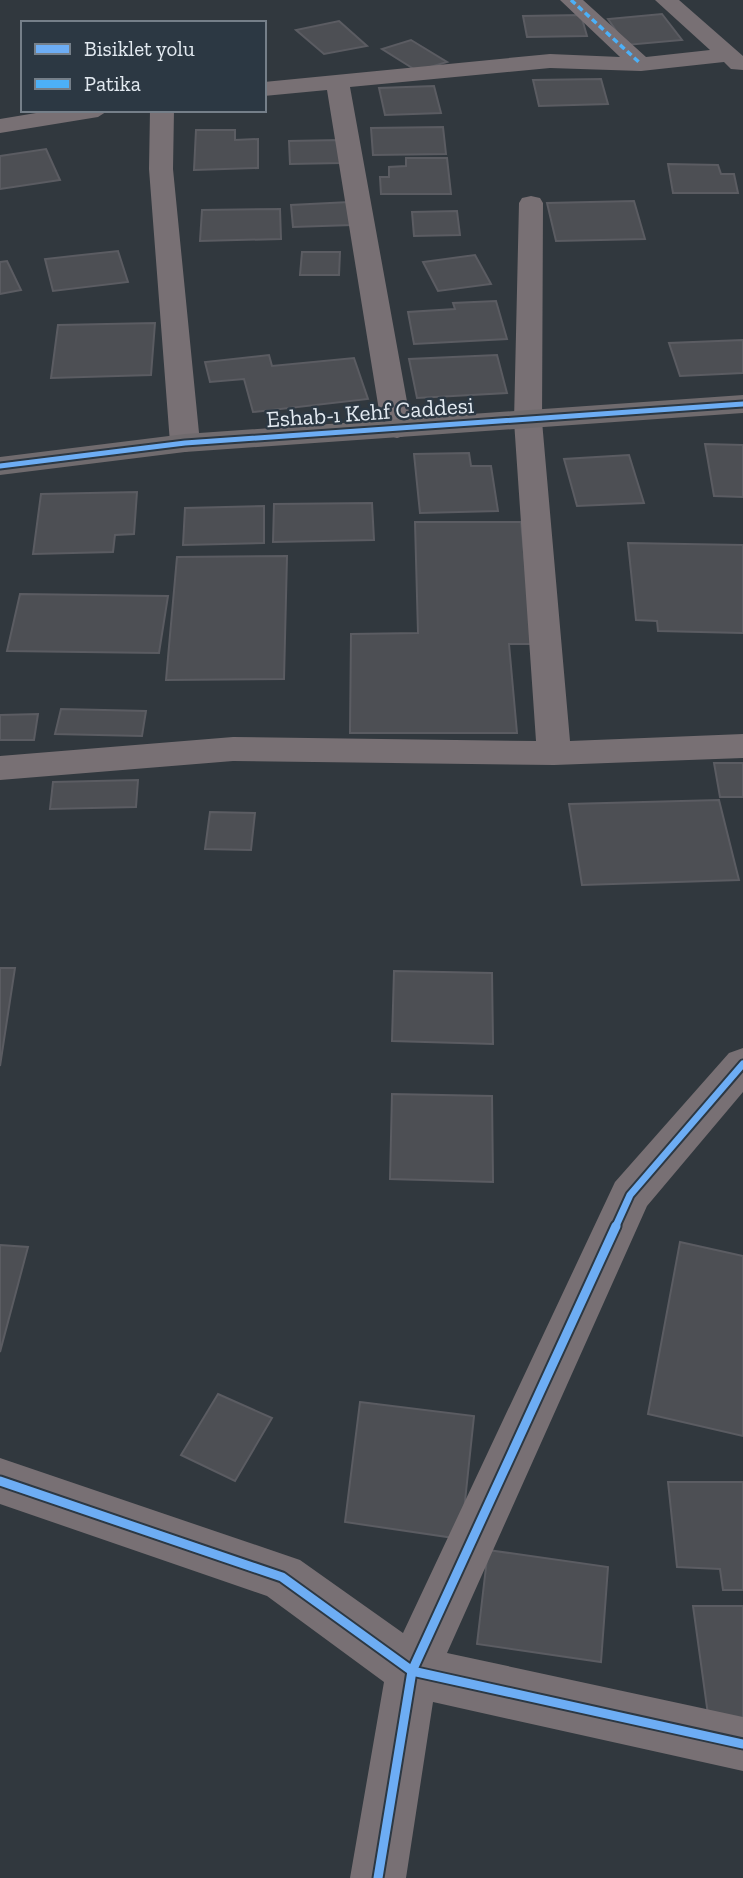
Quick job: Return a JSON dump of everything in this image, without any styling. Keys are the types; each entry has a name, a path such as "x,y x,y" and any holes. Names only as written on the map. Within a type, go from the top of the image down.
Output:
{"street":[{"path":"571,0 641,64"},
{"path":"666,0 737,61"},
{"path":"698,29 732,27"},
{"path":"266,89 550,61 641,64 737,61"},
{"path":"337,81 397,429"},
{"path":"0,126 86,112"},
{"path":"162,112 161,169 185,443"},
{"path":"531,203 528,421 554,753"},
{"name":"Eshab-ı Kehf Caddesi","path":"0,466 185,443 743,404"},
{"path":"0,768 233,749 554,753 743,746"},
{"path":"378,1878 412,1671 630,1195 743,1064"},
{"path":"0,1482 282,1577 412,1671 743,1744"}],"building":[{"path":"662,14 682,40 626,45 608,19"},
{"path":"581,15 587,36 527,37 523,16"},
{"path":"339,21 367,46 324,54 296,30"},
{"path":"411,40 447,62 417,71 382,49"},
{"path":"601,79 608,104 539,106 533,80"},
{"path":"434,86 441,113 385,115 379,88"},
{"path":"443,127 446,154 373,155 371,128"},
{"path":"196,130 235,130 235,140 258,139 258,168 194,170"},
{"path":"339,140 341,163 290,164 289,141"},
{"path":"46,149 60,180 0,189 0,156"},
{"path":"406,158 447,158 451,194 381,194 380,177 389,177 389,167 406,166"},
{"path":"668,164 718,165 721,174 734,174 738,193 673,193"},
{"path":"634,201 645,239 556,241 547,203"},
{"path":"349,202 352,225 293,227 291,205"},
{"path":"280,209 281,239 200,241 202,210"},
{"path":"457,211 460,235 414,236 412,212"},
{"path":"118,251 128,282 53,291 45,259"},
{"path":"302,252 340,252 339,275 300,275"},
{"path":"475,255 491,284 438,291 423,262"},
{"path":"7,261 21,290 0,294 0,262"},
{"path":"496,301 507,339 414,344 408,312 455,309 453,303"},
{"path":"155,323 151,375 51,378 58,325"},
{"path":"743,340 743,373 680,376 669,343"},
{"path":"269,355 272,366 354,358 368,399 253,412 244,379 210,382 205,362"},
{"path":"497,355 507,393 417,398 409,359"},
{"path":"705,444 743,445 743,497 714,496"},
{"path":"469,453 471,466 491,466 498,511 420,513 414,454"},
{"path":"629,455 644,503 577,506 564,459"},
{"path":"137,492 134,534 115,535 113,552 33,554 41,494"},
{"path":"372,503 374,540 273,542 274,504"},
{"path":"264,506 264,543 183,545 185,508"},
{"path":"415,522 521,522 533,644 509,644 517,733 350,733 351,634 418,633"},
{"path":"628,543 743,545 743,633 658,631 657,621 636,620"},
{"path":"287,556 284,679 166,680 177,557"},
{"path":"20,594 168,596 159,653 7,651"},
{"path":"61,709 146,711 142,736 55,734"},
{"path":"38,714 34,740 0,740 0,715"},
{"path":"714,763 743,763 743,797 720,797"},
{"path":"138,780 136,807 50,809 53,782"},
{"path":"719,800 739,880 582,885 569,804"},
{"path":"210,812 255,813 251,850 205,849"},
{"path":"0,968 15,968 0,1066"},
{"path":"394,971 492,973 493,1044 392,1041"},
{"path":"392,1094 492,1096 493,1182 390,1179"},
{"path":"680,1242 743,1256 743,1436 648,1414"},
{"path":"0,1245 28,1247 0,1352"},
{"path":"218,1394 272,1418 235,1481 181,1455"},
{"path":"360,1402 474,1416 461,1539 345,1522"},
{"path":"668,1482 743,1482 743,1590 723,1590 720,1569 677,1567"},
{"path":"488,1550 608,1567 601,1662 477,1644"},
{"path":"693,1606 743,1606 743,1721 709,1722"}],"marked path":[{"path":"571,0 641,64"}],"cycle path":[{"path":"0,466 185,443 743,404"},
{"path":"378,1878 412,1671 630,1195 743,1064"},
{"path":"0,1481 282,1577 412,1671 743,1744"}]}
